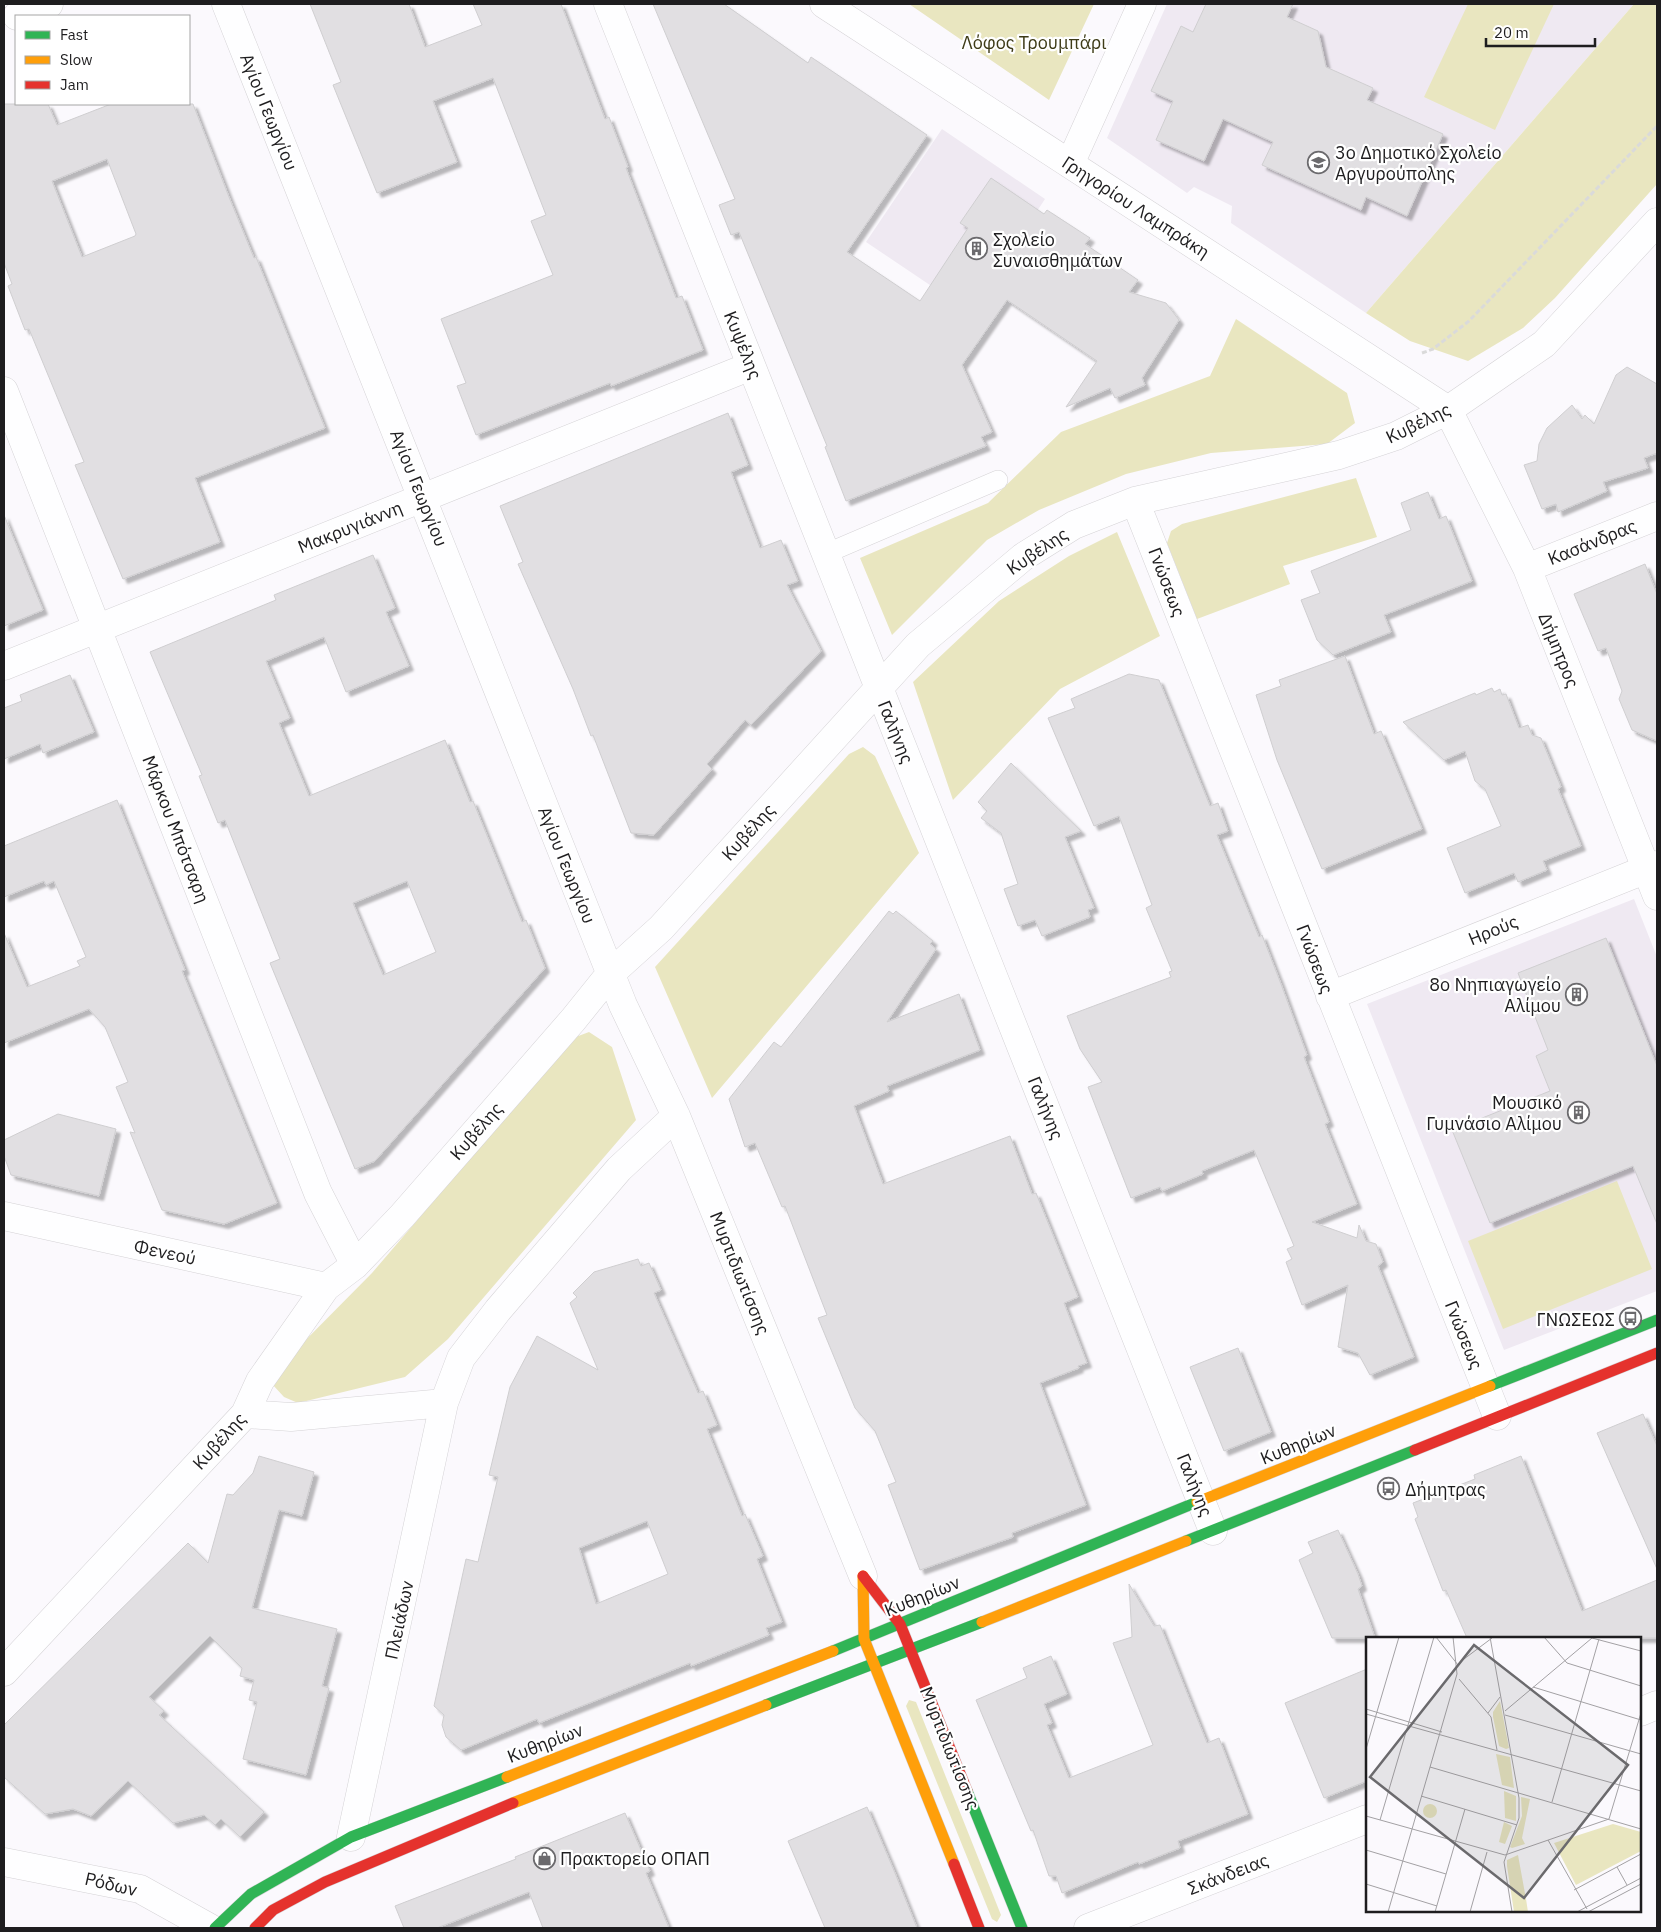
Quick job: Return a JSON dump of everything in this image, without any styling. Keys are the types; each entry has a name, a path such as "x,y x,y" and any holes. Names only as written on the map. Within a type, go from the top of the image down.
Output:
{"street":[{"path":"19,15 49,4"},
{"name":"Αγίου Γεωργίου","path":"226,4 610,974"},
{"name":"Κυψέλης","path":"608,4 878,686"},
{"name":"Γρηγορίου Λαμπράκη","path":"824,4 1448,410"},
{"path":"1070,164 1142,4"},
{"name":"Κυβέλης","path":"4,1672 245,1414 260,1380 326,1287 355,1265 409,1208 573,1020 610,974 661,928 918,644 1023,557 1074,526 1135,501 1339,455 1396,436 1448,410 1544,344 1657,222"},
{"name":"Μακρυγιάννη","path":"4,666 751,366"},
{"name":"Μάρκου Μπότσαρη","path":"4,391 318,1194 355,1265"},
{"name":"Δήμητρος","path":"1448,410 1527,568 1652,867 1657,896"},
{"name":"Γνώσεως","path":"1135,501 1496,1416"},
{"name":"Κασάνδρας","path":"1527,568 1657,516"},
{"name":"Γαλήνης","path":"878,686 1213,1531"},
{"name":"Ηρούς","path":"1330,996 1652,867"},
{"name":"Μυρτιδιωτίσσης","path":"610,974 622,1005 676,1116 863,1576 900,1624 1022,1928"},
{"name":"Πλειάδων","path":"351,1837 444,1403 461,1358 498,1310 619,1169 676,1116"},
{"name":"Φενεού","path":"4,1216 326,1287"},
{"name":"Κυθηρίων","path":"215,1928 251,1894 351,1837 864,1639 1201,1501 1657,1320"},
{"path":"256,1928 273,1910 325,1882 548,1788 911,1650 1657,1353"},
{"path":"245,1414 291,1417 444,1403"},
{"name":"Μυρτιδιωτίσσης","path":"863,1576 864,1639 980,1928"},
{"path":"1641,1712 1657,1705"},
{"name":"Σκάνδειας","path":"1088,1928 1366,1819"},
{"name":"Ρόδων","path":"4,1862 140,1889 210,1928"}],"lane":[{"path":"825,554 998,480"}],"path":[{"path":"1384,369 1433,349 1469,321 1657,126"}],"shaded area":[{"name":"3ο Δημοτικό Σχολείο Αργυρούπολης","path":"1167,4 1634,4 1366,313 1231,223 1232,206 1194,187 1187,193 1107,138"},
{"path":"942,129 1045,199 970,312 866,242"},
{"path":"1634,899 1657,957 1657,1291 1504,1350 1367,1004"}],"green space":[{"name":"Λόφος Τρουμπάρι","path":"909,4 1094,4 1049,100"},
{"path":"1468,4 1554,4 1495,130 1424,97"},
{"path":"1634,4 1657,4 1657,184 1555,298 1523,328 1468,361 1410,341 1366,313"},
{"path":"1236,319 1347,393 1355,423 1327,444 1211,453 1126,474 1039,510 987,540 892,635 860,558 988,503 1061,432 1210,376"},
{"path":"1356,478 1377,537 1283,566 1290,584 1197,619 1167,543 1171,531 1182,524"},
{"path":"1117,532 1160,636 1060,689 953,800 913,682 999,601 1069,556"},
{"path":"863,747 875,756 919,853 712,1098 655,967 849,754"},
{"path":"589,1032 612,1047 636,1120 448,1339 405,1377 298,1403 284,1397 272,1384 276,1370 372,1273 573,1038"},
{"path":"1617,1181 1652,1269 1503,1329 1468,1241"},
{"path":"909,1700 916,1702 1001,1915 997,1922 992,1919 906,1706"}],"building":[{"path":"310,4 409,4 425,47 482,25 473,4 561,4 605,119 609,117 628,167 626,168 676,298 682,296 703,350 611,386 610,383 476,435 457,386 466,383 441,319 553,275 531,221 546,215 493,78 433,101 457,162 377,193 333,85 341,82"},
{"path":"653,4 724,4 808,63 811,57 927,135 847,252 920,301 968,228 960,223 991,178 1044,214 1047,210 1090,238 1085,244 1138,280 1129,292 1166,303 1179,320 1142,378 1145,385 1115,398 1110,388 1066,407 1097,361 1007,300 962,365 992,432 981,437 986,446 846,501 825,447 827,446 739,232 731,235 719,205 735,199"},
{"path":"1206,4 1293,4 1287,17 1318,31 1326,67 1373,88 1367,100 1443,134 1407,216 1366,197 1361,210 1262,165 1273,142 1223,119 1204,161 1156,140 1173,101 1151,91 1181,26 1193,32"},
{"path":"4,104 48,105 57,125 108,105 193,104 229,197 254,258 256,257 325,428 195,478 220,542 123,579 75,465 84,462 29,329 25,330 8,286 12,284 4,263","holes":["107,159 136,234 82,257 52,181"]},
{"path":"1627,367 1657,384 1657,453 1644,458 1648,468 1603,482 1607,491 1558,512 1556,504 1542,509 1524,465 1537,461 1539,444 1547,428 1572,405 1582,419 1585,415 1594,424 1616,375"},
{"path":"728,413 748,465 731,472 760,548 781,540 798,581 787,585 821,651 751,725 745,720 707,764 712,769 654,835 631,833 593,735 591,736 573,689 518,564 523,562 500,506"},
{"path":"1428,492 1439,519 1446,516 1472,581 1384,615 1391,632 1333,655 1317,640 1301,600 1320,593 1311,571 1411,530 1401,503"},
{"path":"4,515 43,610 4,626"},
{"path":"373,555 395,608 386,612 409,666 346,692 324,637 266,661 290,718 279,723 309,796 445,740 470,802 473,801 522,922 526,920 545,968 375,1161 355,1169 270,963 280,959 225,820 218,823 199,776 202,775 150,652 276,600 274,595","holes":["407,881 436,952 383,975 353,903"]},
{"path":"1645,564 1657,594 1657,741 1632,730 1619,699 1622,691 1606,648 1598,651 1574,594"},
{"path":"1345,656 1374,734 1381,731 1422,829 1322,869 1277,760 1256,695 1281,686 1279,680"},
{"path":"1129,674 1159,680 1210,806 1218,803 1228,831 1217,835 1259,937 1262,935 1281,984 1307,1055 1304,1057 1329,1122 1325,1124 1357,1204 1312,1222 1357,1238 1359,1225 1366,1241 1376,1244 1383,1262 1378,1266 1414,1357 1370,1375 1358,1353 1338,1347 1348,1285 1302,1305 1286,1262 1292,1259 1287,1249 1294,1246 1254,1150 1202,1171 1203,1174 1162,1191 1160,1187 1131,1198 1088,1087 1102,1082 1080,1049 1067,1016 1171,977 1169,972 1172,971 1146,908 1152,905 1119,816 1094,826 1048,718 1075,708 1071,699"},
{"path":"70,675 94,732 43,753 40,744 4,759 4,708 22,701 20,695"},
{"path":"1492,688 1494,692 1500,689 1502,695 1506,694 1519,728 1528,725 1532,735 1541,738 1561,787 1558,789 1581,846 1543,861 1547,870 1518,882 1514,873 1465,893 1447,848 1501,826 1485,789 1475,781 1465,751 1444,760 1403,722"},
{"path":"1011,763 1081,831 1065,837 1094,908 1088,910 1090,917 1042,936 1035,920 1018,926 1004,889 1018,884 1001,833 981,818 987,811 978,802"},
{"path":"117,800 185,970 182,971 277,1203 224,1224 162,1210 130,1132 135,1133 116,1087 128,1082 105,1027 89,1009 4,1043 4,933 27,987 80,966 77,961 86,957 54,881 46,885 44,881 4,897 4,846"},
{"path":"889,911 893,914 896,911 933,941 930,944 936,949 887,1022 959,994 980,1050 887,1086 889,1091 854,1106 883,1184 1010,1136 1032,1194 1036,1193 1078,1297 1064,1303 1087,1363 1040,1383 1086,1505 1012,1533 1013,1537 920,1570 888,1485 896,1482 875,1431 855,1408 818,1318 827,1315 785,1206 782,1207 755,1143 745,1147 729,1099 774,1042 781,1047"},
{"name":"Μουσικό Γυμνάσιο Αλίμου","path":"1606,938 1657,1066 1657,1224 1633,1166 1490,1223 1452,1130 1550,1091 1536,1056 1548,1050 1518,973"},
{"path":"58,1114 116,1129 99,1196 11,1175 4,1156 4,1140"},
{"path":"638,1259 641,1266 649,1263 661,1290 654,1293 698,1393 703,1391 717,1425 707,1429 742,1516 745,1514 763,1556 757,1559 782,1622 766,1628 769,1635 691,1666 690,1663 539,1723 537,1719 461,1750 446,1737 442,1725 444,1715 434,1706 466,1559 478,1562 498,1477 489,1475 510,1387 537,1336 598,1370 570,1303 577,1297 573,1293 594,1272","holes":["647,1521 668,1574 596,1604 579,1548"]},
{"path":"1238,1348 1271,1432 1224,1451 1190,1367"},
{"path":"1643,1414 1657,1446 1657,1569 1597,1433"},
{"path":"259,1456 314,1472 302,1516 279,1510 252,1608 337,1629 322,1686 329,1688 306,1775 243,1759 257,1702 249,1700 254,1680 240,1676 242,1668 210,1636 149,1697 164,1711 159,1715 264,1812 240,1837 221,1819 215,1825 204,1815 173,1823 128,1781 91,1816 73,1809 45,1814 4,1777 4,1725 188,1543 208,1563 227,1494 233,1495 253,1473"},
{"path":"1521,1456 1582,1611 1657,1580 1657,1638 1467,1637 1446,1590 1443,1591 1415,1519 1418,1517 1413,1503 1475,1479 1474,1475"},
{"path":"1338,1530 1358,1574 1362,1586 1358,1589 1375,1637 1332,1638 1299,1560 1313,1553 1308,1542"},
{"path":"1129,1584 1154,1626 1160,1625 1207,1743 1219,1738 1248,1814 1178,1841 1180,1848 1139,1864 1138,1862 1062,1893 1056,1876 1049,1876 1033,1830 1031,1831 976,1700 1027,1678 1023,1668 1051,1656 1067,1694 1044,1704 1052,1723 1047,1725 1069,1778 1153,1745 1113,1643 1132,1637"},
{"path":"1366,1669 1366,1781 1324,1798 1285,1703"},
{"path":"867,1807 917,1928 825,1928 788,1841"},
{"path":"625,1813 650,1871 646,1873 669,1928 543,1928 529,1892 437,1928 404,1928 395,1906 516,1859 515,1857"}],"traffic: fast":[{"path":"1490,1386 1657,1320"},
{"path":"1186,1541 1415,1450"},
{"path":"833,1651 1197,1502"},
{"path":"766,1705 982,1622"},
{"path":"215,1928 251,1894 351,1837 507,1777"},
{"path":"967,1791 1022,1928"}],"traffic: slow":[{"path":"1197,1502 1490,1386"},
{"path":"982,1622 1186,1541"},
{"path":"863,1576 864,1639 954,1864"},
{"path":"507,1777 833,1651"},
{"path":"513,1803 766,1705"}],"traffic: jam":[{"path":"1415,1450 1657,1353"},
{"path":"863,1576 900,1624 967,1791"},
{"path":"255,1928 273,1910 325,1882 513,1803"},
{"path":"954,1864 979,1928"}],"place":[{"name":"3ο Δημοτικό Σχολείο Αργυρούπολης","path":"1319,162"},
{"name":"Σχολείο Συναισθημάτων","path":"977,249"},
{"name":"8ο Νηπιαγωγείο Αλίμου","path":"1577,994"},
{"name":"Μουσικό Γυμνάσιο Αλίμου","path":"1578,1112"},
{"name":"ΓΝΩΣΕΩΣ","path":"1631,1319"},
{"name":"Δήμητρας","path":"1389,1489"},
{"name":"Πρακτορείο ΟΠΑΠ","path":"544,1858"}]}
